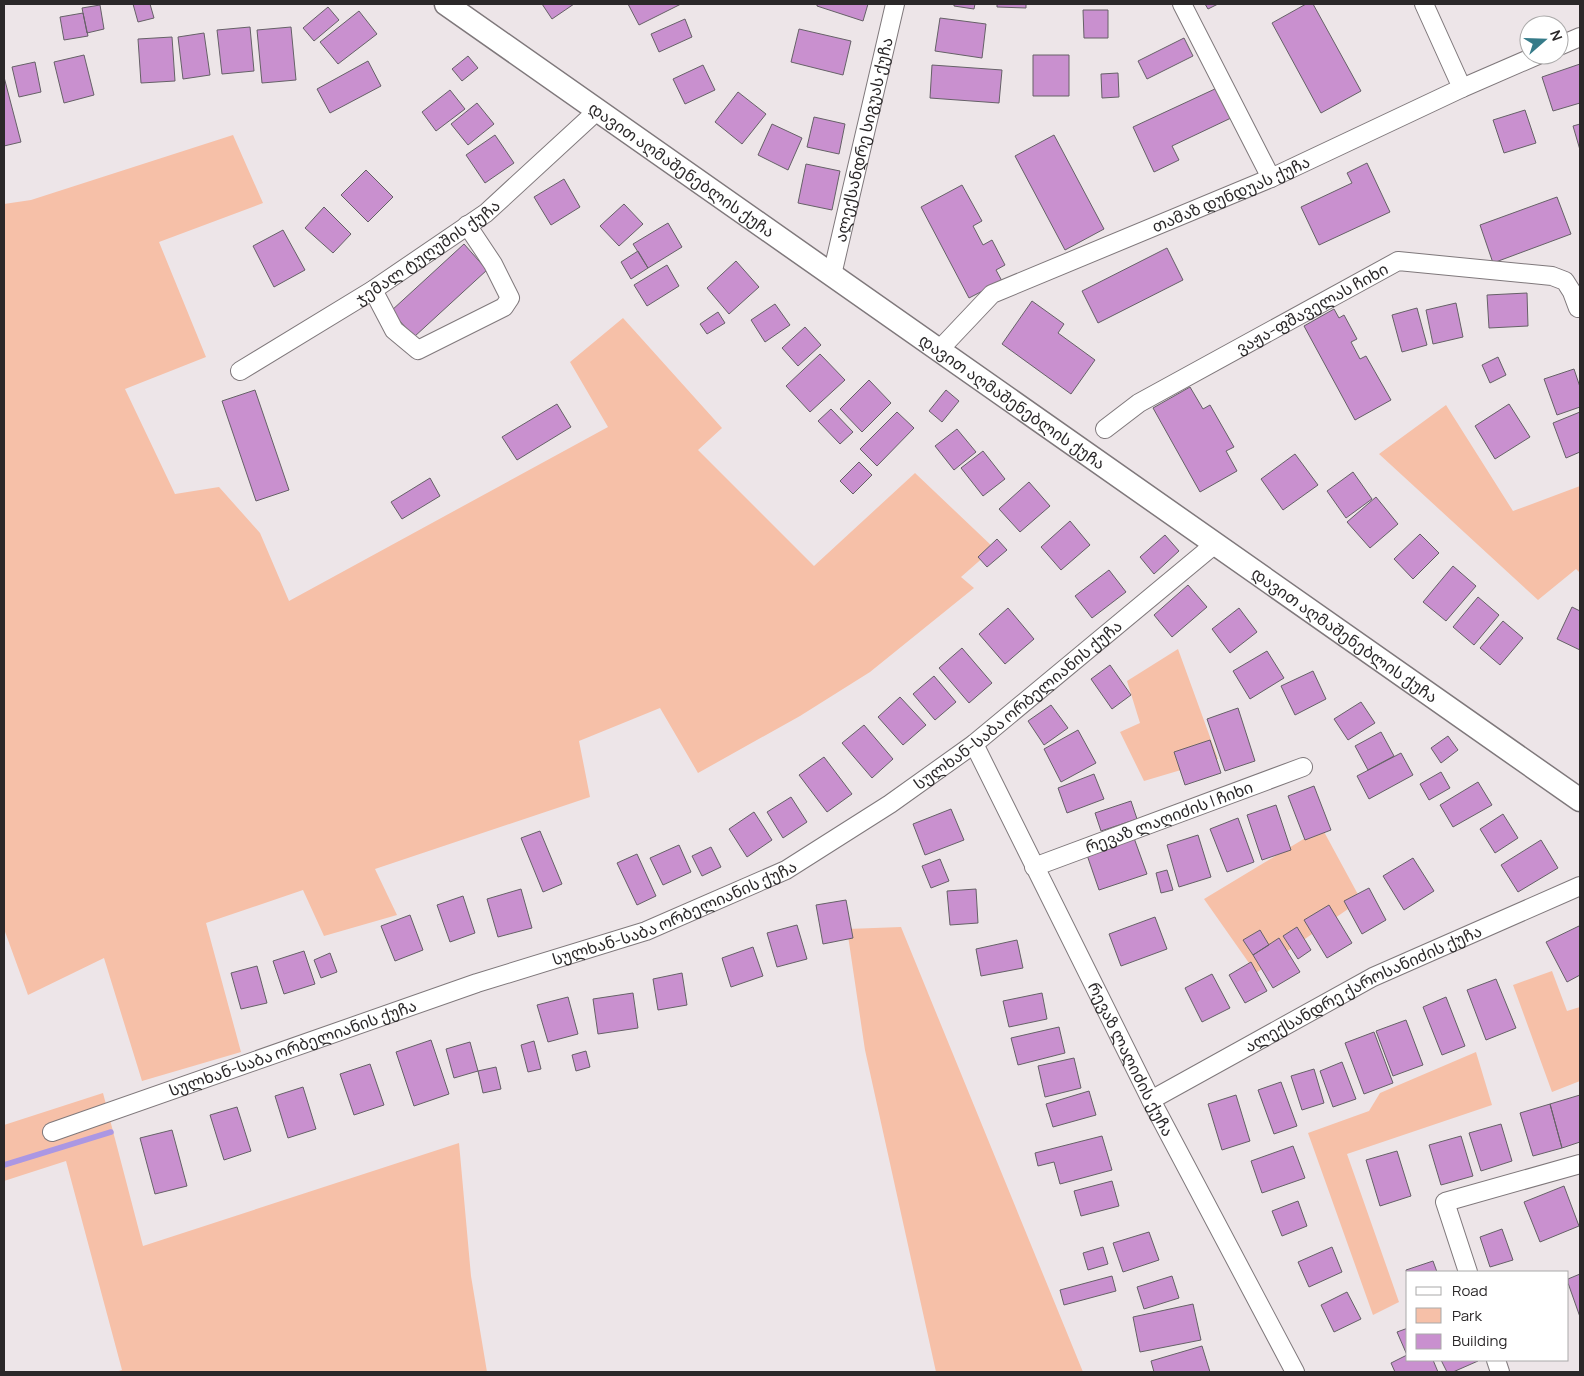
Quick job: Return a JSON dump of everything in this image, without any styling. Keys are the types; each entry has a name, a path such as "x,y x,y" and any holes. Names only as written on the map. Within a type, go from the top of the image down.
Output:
{"main road":[{"name":"დავით აღმაშენებლის ქუჩა","path":"446,4 1580,800"}],"street":[{"name":"ალექსანდრე სიგუას ქუჩა","path":"832,275 895,4"},
{"path":"1182,4 1271,178"},
{"path":"1424,4 1462,88"},
{"name":"თამაზ დუნდუას ქუჩა","path":"939,350 992,294 1271,178 1519,63"},
{"name":"ჯემალ ტუღუშის ქუჩა","path":"240,371 373,290 486,213 598,110"},
{"path":"373,290 394,330 418,350 504,307 510,298 493,264 467,225"},
{"name":"ვაჟა-ფშაველას ჩიხი","path":"1105,429 1139,403 1398,261 1552,276 1565,281 1579,307"},
{"name":"სულხან-საბა ორბელიანის ქუჩა","path":"52,1132 477,983 646,931 786,870 890,804 974,744 1215,544"},
{"name":"რევაზ ლაღიძის ქუჩა","path":"974,744 1151,1100 1295,1372"},
{"name":"რევაზ ლაღიძის I ჩიხი","path":"1034,867 1303,767"},
{"name":"ალექსანდრე ქაროსანიძის ქუჩა","path":"1151,1100 1373,977 1580,886"},
{"path":"1468,1271 1445,1202 1580,1164"}],"green space":[{"path":"233,135 263,203 159,242 206,357 125,389 175,494 219,487 260,533 289,601 608,427 570,362 623,318 722,428 698,450 814,566 915,473 994,548 961,577 974,588 870,672 800,716 698,773 660,708 579,741 590,797 375,869 397,915 324,936 303,890 206,923 241,1052 142,1081 104,958 28,995 4,929 4,204 31,200"},
{"path":"1446,405 1513,511 1580,486 1580,573 1576,569 1538,600 1379,454"},
{"path":"1178,649 1218,759 1144,781 1120,732 1140,723 1127,681"},
{"path":"1322,828 1361,900 1256,973 1204,899"},
{"path":"901,927 1083,1372 936,1372 865,1050 847,929"},
{"path":"1552,971 1567,1011 1580,1007 1580,1081 1552,1092 1513,985"},
{"path":"1476,1052 1492,1105 1347,1154 1399,1302 1373,1315 1308,1133 1369,1111 1380,1093"},
{"path":"103,1093 143,1246 459,1143 471,1276 487,1372 115,1372 122,1370 66,1161 4,1181 4,1125"}],"building":[{"path":"133,4 150,4 154,18 138,22"},
{"path":"542,4 574,4 552,19"},
{"path":"628,4 681,4 639,25"},
{"path":"817,4 868,4 863,21 817,6"},
{"path":"954,4 975,4 974,9 954,6"},
{"path":"997,4 1026,4 1026,8 997,7"},
{"path":"1205,4 1218,4 1208,9"},
{"path":"1306,4 1313,4 1361,91 1321,113 1272,23"},
{"path":"100,5 104,29 87,33 82,8"},
{"path":"328,7 339,20 314,41 303,28"},
{"path":"1083,10 1108,10 1108,38 1084,38"},
{"path":"359,11 377,34 338,64 320,42"},
{"path":"83,13 88,36 64,40 60,17"},
{"path":"940,18 986,24 982,58 935,51"},
{"path":"685,19 692,37 659,52 651,34"},
{"path":"250,27 254,71 222,74 217,30"},
{"path":"291,27 296,80 262,83 257,30"},
{"path":"799,29 851,41 843,75 791,62"},
{"path":"204,33 210,75 183,79 178,37"},
{"path":"172,37 175,81 141,83 138,39"},
{"path":"1184,38 1193,56 1147,79 1138,61"},
{"path":"84,55 94,95 64,103 54,62"},
{"path":"1033,55 1069,55 1069,96 1033,96"},
{"path":"468,56 478,68 462,81 452,69"},
{"path":"368,61 381,86 330,113 317,89"},
{"path":"35,62 41,92 19,97 12,67"},
{"path":"1580,64 1580,103 1553,111 1542,77"},
{"path":"703,65 715,90 685,104 673,79"},
{"path":"932,65 1002,70 999,103 930,98"},
{"path":"1118,73 1119,97 1102,98 1101,74"},
{"path":"4,77 21,142 4,146"},
{"path":"1217,88 1231,118 1172,146 1179,160 1154,172 1133,127"},
{"path":"450,90 465,109 436,131 422,112"},
{"path":"738,92 766,114 742,144 715,122"},
{"path":"477,103 494,124 468,145 451,124"},
{"path":"1525,110 1536,143 1504,153 1493,120"},
{"path":"814,117 845,124 839,154 807,147"},
{"path":"772,124 802,138 788,170 758,155"},
{"path":"1580,124 1580,150 1573,126"},
{"path":"495,135 514,163 485,183 466,155"},
{"path":"1054,135 1104,229 1065,250 1015,156"},
{"path":"1367,163 1390,212 1319,245 1301,207 1352,183 1347,173"},
{"path":"806,164 840,171 832,210 798,203"},
{"path":"366,170 393,197 368,222 341,195"},
{"path":"564,179 580,207 551,225 534,197"},
{"path":"962,185 982,221 973,226 983,245 992,240 1005,265 996,270 1002,281 969,298 921,207"},
{"path":"1557,197 1571,234 1493,263 1480,225"},
{"path":"624,204 643,224 619,246 600,226"},
{"path":"324,207 351,234 333,253 305,228"},
{"path":"668,223 682,247 648,268 633,244"},
{"path":"283,230 305,270 274,287 253,246"},
{"path":"464,244 487,270 414,337 391,311"},
{"path":"1167,248 1183,280 1098,323 1082,291"},
{"path":"638,251 648,268 631,279 621,262"},
{"path":"736,261 759,287 729,314 707,288"},
{"path":"667,265 679,286 647,306 634,285"},
{"path":"1527,293 1528,326 1489,328 1487,295"},
{"path":"1032,301 1064,324 1058,333 1095,360 1071,394 1002,344"},
{"path":"1456,303 1463,337 1433,344 1426,310"},
{"path":"775,304 790,325 765,342 751,320"},
{"path":"1417,308 1427,345 1402,352 1392,315"},
{"path":"1334,309 1339,318 1344,315 1357,339 1351,342 1360,359 1366,356 1391,400 1355,420 1304,326"},
{"path":"718,312 725,323 707,334 700,324"},
{"path":"805,327 821,345 798,366 782,348"},
{"path":"820,354 845,380 810,412 786,386"},
{"path":"1498,357 1506,375 1490,383 1482,365"},
{"path":"1574,369 1580,387 1580,407 1557,415 1544,379"},
{"path":"869,380 891,403 862,432 840,409"},
{"path":"1190,387 1203,409 1210,405 1234,447 1226,451 1237,471 1200,492 1153,408"},
{"path":"255,390 289,490 256,501 222,401"},
{"path":"946,390 959,401 942,422 929,411"},
{"path":"557,404 571,427 517,460 502,437"},
{"path":"1509,404 1530,437 1495,459 1475,426"},
{"path":"831,409 853,432 840,444 818,421"},
{"path":"897,412 914,428 877,466 860,449"},
{"path":"1580,412 1580,452 1566,458 1553,423"},
{"path":"957,429 976,452 954,470 935,446"},
{"path":"983,451 1005,479 983,496 961,468"},
{"path":"1295,454 1318,485 1283,510 1261,479"},
{"path":"859,462 872,475 853,494 840,481"},
{"path":"1353,472 1372,499 1346,518 1327,491"},
{"path":"430,478 440,496 402,519 391,502"},
{"path":"1029,482 1050,506 1020,532 999,509"},
{"path":"1376,497 1398,524 1370,548 1347,522"},
{"path":"1070,521 1090,545 1061,570 1041,547"},
{"path":"1420,534 1439,553 1413,579 1394,559"},
{"path":"1165,535 1179,551 1154,574 1140,557"},
{"path":"997,539 1007,550 987,567 978,557"},
{"path":"1453,566 1476,586 1446,621 1423,602"},
{"path":"1109,570 1126,592 1092,618 1075,596"},
{"path":"1188,585 1207,607 1172,637 1154,615"},
{"path":"1478,597 1499,615 1474,645 1453,627"},
{"path":"1572,607 1580,611 1580,650 1557,639"},
{"path":"1008,608 1034,639 1005,664 979,634"},
{"path":"1239,608 1257,632 1230,653 1212,629"},
{"path":"1503,621 1523,638 1500,665 1480,648"},
{"path":"962,648 992,683 969,703 939,668"},
{"path":"1267,651 1284,678 1250,699 1233,671"},
{"path":"1110,665 1131,695 1112,709 1091,679"},
{"path":"1313,671 1326,699 1295,715 1281,686"},
{"path":"934,676 956,702 935,720 913,694"},
{"path":"900,697 926,725 903,745 878,717"},
{"path":"1361,702 1375,723 1348,740 1334,719"},
{"path":"1051,705 1068,728 1044,745 1028,721"},
{"path":"1238,708 1255,761 1225,771 1207,719"},
{"path":"864,725 893,759 872,778 842,743"},
{"path":"1078,730 1096,763 1061,782 1044,749"},
{"path":"1381,732 1394,756 1368,770 1355,746"},
{"path":"1448,736 1458,750 1441,763 1431,748"},
{"path":"1210,740 1221,773 1185,785 1174,752"},
{"path":"1401,753 1413,775 1369,799 1357,776"},
{"path":"824,757 852,794 827,812 799,775"},
{"path":"1441,772 1450,788 1429,800 1420,784"},
{"path":"1094,774 1104,799 1067,813 1058,788"},
{"path":"1478,782 1492,805 1453,827 1440,805"},
{"path":"1314,786 1331,830 1305,840 1288,796"},
{"path":"791,797 807,822 783,838 767,812"},
{"path":"1131,801 1137,819 1101,831 1095,813"},
{"path":"1276,805 1291,850 1262,860 1247,815"},
{"path":"951,809 964,840 925,855 913,824"},
{"path":"754,812 772,840 747,857 729,829"},
{"path":"1503,814 1518,838 1495,853 1480,829"},
{"path":"1238,818 1254,862 1227,872 1210,829"},
{"path":"540,831 562,884 543,892 521,838"},
{"path":"1198,835 1211,877 1179,887 1167,845"},
{"path":"1134,838 1147,874 1099,890 1087,855"},
{"path":"1541,840 1558,868 1518,892 1501,865"},
{"path":"679,845 691,872 663,885 650,858"},
{"path":"711,847 721,867 702,876 692,856"},
{"path":"637,854 656,896 637,905 617,863"},
{"path":"1413,858 1434,891 1404,910 1383,876"},
{"path":"940,859 949,881 931,888 922,866"},
{"path":"1167,870 1173,890 1161,893 1156,873"},
{"path":"1369,888 1386,920 1362,934 1344,901"},
{"path":"521,889 532,928 498,937 487,899"},
{"path":"976,889 978,923 950,925 947,891"},
{"path":"463,896 475,933 450,942 437,905"},
{"path":"846,900 853,938 823,944 816,905"},
{"path":"1329,905 1352,943 1327,958 1304,920"},
{"path":"410,915 423,950 395,961 381,926"},
{"path":"1155,917 1167,949 1121,966 1109,934"},
{"path":"797,925 807,959 777,967 767,933"},
{"path":"1579,926 1580,975 1567,982 1546,942"},
{"path":"1297,927 1311,950 1298,959 1283,936"},
{"path":"1260,930 1269,945 1253,955 1243,940"},
{"path":"1279,938 1300,972 1273,988 1253,955"},
{"path":"1017,940 1023,968 981,976 976,949"},
{"path":"753,947 763,976 731,987 722,958"},
{"path":"304,951 315,984 284,994 273,961"},
{"path":"330,953 337,972 321,978 314,960"},
{"path":"1251,962 1267,991 1245,1003 1229,975"},
{"path":"257,966 267,1003 241,1009 231,973"},
{"path":"682,973 687,1005 658,1010 653,979"},
{"path":"1212,974 1230,1008 1202,1022 1185,988"},
{"path":"1496,979 1516,1028 1486,1040 1467,990"},
{"path":"633,993 638,1028 598,1034 593,999"},
{"path":"1042,993 1047,1019 1009,1027 1003,1001"},
{"path":"568,997 578,1034 548,1042 537,1005"},
{"path":"1446,997 1465,1046 1442,1055 1423,1007"},
{"path":"1406,1020 1423,1065 1393,1076 1376,1031"},
{"path":"1059,1027 1065,1053 1018,1065 1011,1038"},
{"path":"1374,1032 1393,1083 1364,1094 1345,1043"},
{"path":"431,1040 449,1094 414,1106 396,1052"},
{"path":"534,1041 541,1069 528,1072 521,1045"},
{"path":"470,1042 478,1071 454,1078 446,1049"},
{"path":"586,1051 590,1067 576,1071 572,1055"},
{"path":"1074,1058 1081,1088 1045,1097 1038,1066"},
{"path":"1342,1062 1356,1099 1333,1107 1320,1071"},
{"path":"370,1064 384,1105 354,1115 340,1074"},
{"path":"496,1067 501,1089 483,1093 478,1071"},
{"path":"1314,1069 1324,1103 1302,1110 1291,1076"},
{"path":"1281,1082 1297,1126 1274,1134 1258,1090"},
{"path":"303,1087 316,1129 288,1138 275,1096"},
{"path":"1089,1091 1096,1115 1053,1127 1046,1104"},
{"path":"1236,1095 1250,1141 1222,1150 1208,1104"},
{"path":"1580,1095 1580,1142 1562,1148 1550,1104"},
{"path":"1550,1104 1562,1148 1533,1156 1520,1113"},
{"path":"237,1107 251,1151 224,1160 210,1115"},
{"path":"1501,1124 1512,1161 1481,1171 1469,1133"},
{"path":"172,1130 187,1186 155,1194 140,1138"},
{"path":"1102,1136 1112,1170 1060,1184 1054,1162 1038,1166 1035,1153"},
{"path":"1461,1136 1473,1176 1441,1185 1429,1145"},
{"path":"1293,1146 1305,1178 1262,1193 1251,1161"},
{"path":"1397,1151 1411,1196 1380,1206 1366,1160"},
{"path":"1112,1181 1119,1206 1081,1216 1074,1191"},
{"path":"1564,1186 1579,1226 1540,1242 1524,1202"},
{"path":"1298,1201 1307,1226 1282,1236 1272,1211"},
{"path":"1502,1229 1513,1260 1490,1267 1480,1237"},
{"path":"1149,1232 1159,1260 1123,1272 1113,1243"},
{"path":"1103,1247 1108,1264 1088,1270 1083,1253"},
{"path":"1332,1247 1342,1272 1309,1287 1298,1262"},
{"path":"1433,1261 1437,1271 1406,1271"},
{"path":"1580,1274 1580,1317 1569,1286 1569,1279"},
{"path":"1112,1276 1116,1291 1064,1305 1060,1290"},
{"path":"1172,1276 1179,1298 1144,1309 1137,1287"},
{"path":"1347,1292 1361,1319 1334,1332 1321,1305"},
{"path":"1193,1304 1201,1340 1140,1352 1133,1317"},
{"path":"1406,1329 1406,1353 1397,1332"},
{"path":"1202,1346 1210,1372 1154,1372 1151,1361"},
{"path":"1406,1356 1406,1361 1433,1361 1438,1372 1395,1372 1391,1363"},
{"path":"1442,1361 1478,1361 1453,1372 1447,1372"}],"waterway":[{"path":"4,1165 111,1132"}]}
